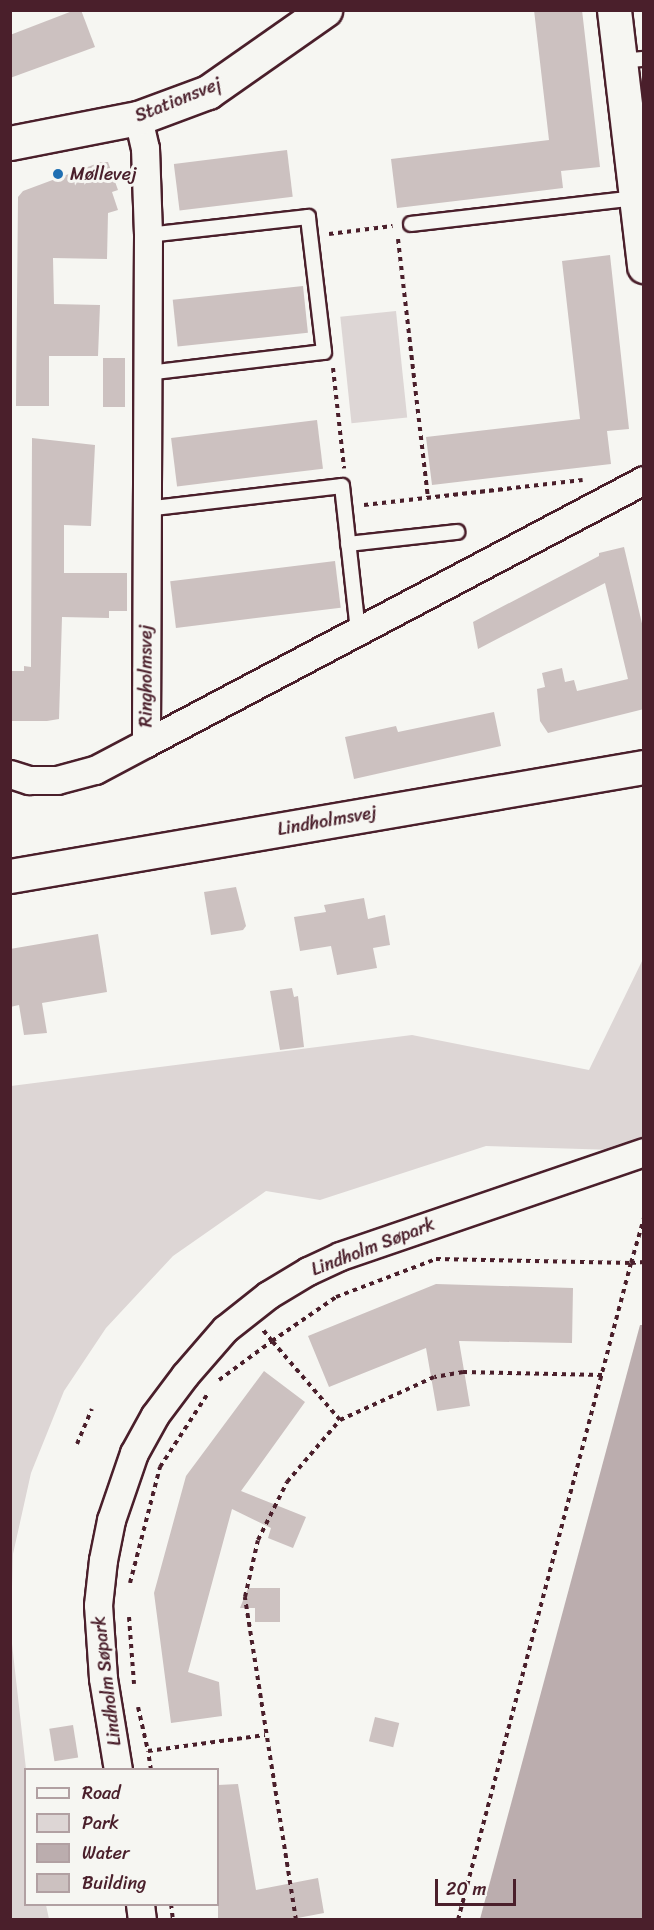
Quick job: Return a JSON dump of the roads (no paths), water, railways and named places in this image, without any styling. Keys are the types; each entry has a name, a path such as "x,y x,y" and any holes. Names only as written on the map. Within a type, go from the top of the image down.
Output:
{"street":[{"name":"Stationsvej","path":"10,143 138,118 208,92 325,10"},
{"path":"614,10 631,60 635,198 644,266"},
{"name":"Ringholmsvej","path":"138,118 145,148 147,235 146,743 638,482"},
{"path":"10,774 29,780 57,780 95,770 146,743"},
{"name":"Lindholmsvej","path":"10,876 644,767"},
{"name":"Lindholm Søpark","path":"118,1768 103,1678 98,1605 111,1520 134,1453 154,1415 184,1375 247,1312 268,1295 340,1256 644,1152"}],"lane":[{"path":"404,225 635,198"},
{"path":"147,235 309,217 324,352 147,373"},
{"path":"146,509 342,486 358,630"},
{"path":"348,544 457,532"}],"water":[{"path":"640,1325 643,1325 643,1919 480,1919"}],"place":[{"name":"Møllevej","path":"58,174"}]}
